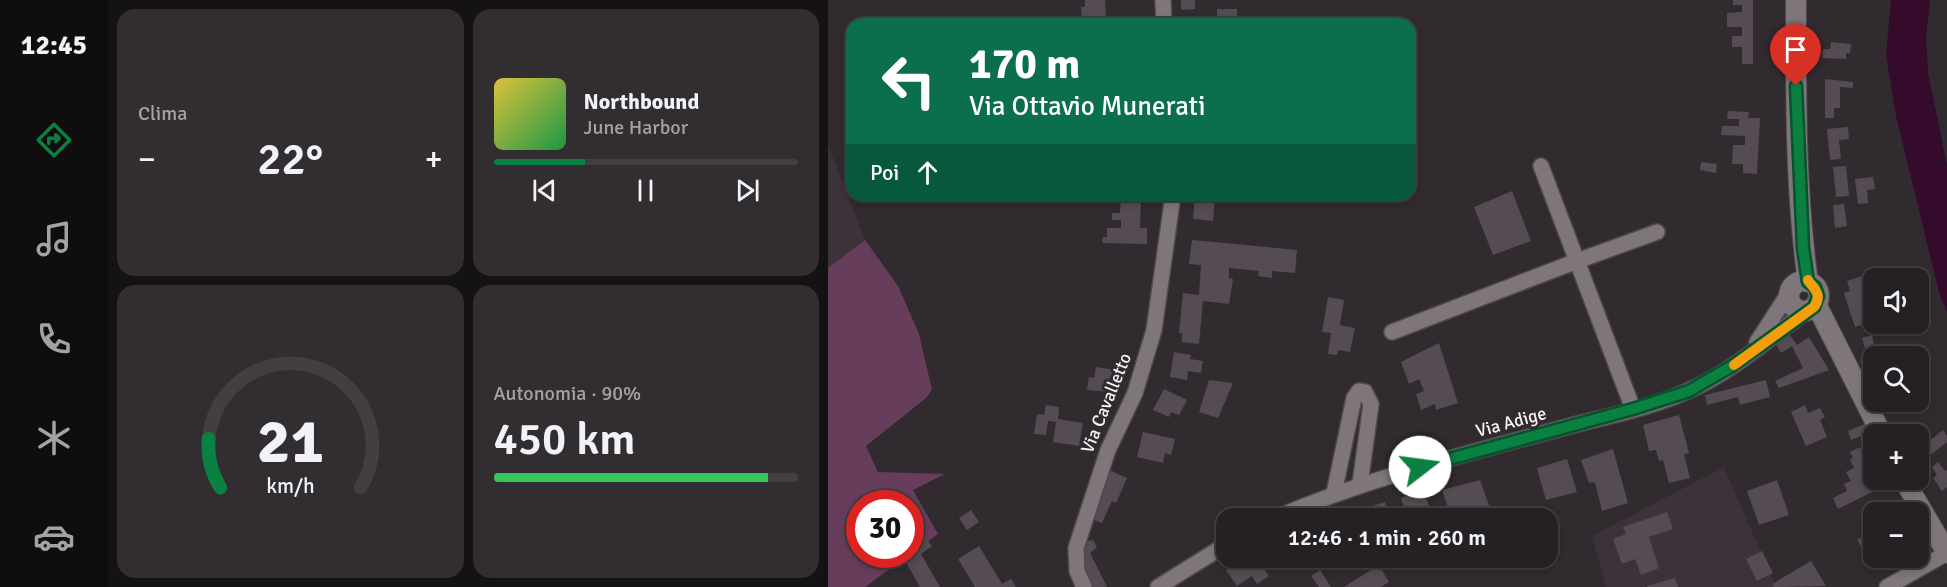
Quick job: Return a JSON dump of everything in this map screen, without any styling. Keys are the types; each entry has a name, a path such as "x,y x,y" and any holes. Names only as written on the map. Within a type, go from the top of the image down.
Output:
{"street":[{"path":"1163,0 1164,18"},
{"path":"1796,0 1797,128 1803,248 1798,286 1790,299 1794,307 1811,307 1829,329 1876,424"},
{"path":"1541,166 1633,409"},
{"name":"Via Cavalletto","path":"1084,587 1077,571 1076,548 1108,450 1135,393 1154,330 1172,201"},
{"path":"1392,332 1657,232"},
{"name":"Via Adige","path":"1752,350 1798,286"},
{"name":"Via Adige","path":"1299,508 1360,484 1633,409 1689,391 1732,366 1811,307"},
{"path":"1334,493 1354,398 1359,391 1365,392 1371,404 1360,484"},
{"path":"1887,587 1947,553 1910,490"},
{"path":"1158,587 1216,551"}],"shaded area":[{"path":"1891,0 1930,0 1926,36 1928,73 1947,165 1947,312 1940,296 1896,116 1886,55"},
{"path":"828,144 846,191 846,201 850,201 865,240 828,268"},
{"path":"865,240 898,286 919,334 932,390 926,398 866,446 878,472 945,474 913,490 846,490 846,568 891,568 865,587 828,587 828,268"},
{"path":"1724,467 1776,587 1606,587 1592,536"},
{"path":"924,509 938,534 924,544"}],"building":[{"path":"1085,0 1105,0 1106,18 1082,18 1081,7 1085,7"},
{"path":"1181,0 1195,0 1195,9 1181,10"},
{"path":"1733,0 1753,0 1753,64 1742,64 1742,47 1732,47 1732,36 1742,36 1742,27 1727,27 1727,13 1742,12 1742,5 1733,5"},
{"path":"1217,9 1237,9 1237,16 1217,17"},
{"path":"1831,42 1851,44 1850,53 1846,53 1846,59 1822,58 1823,49 1830,49"},
{"path":"1825,79 1853,82 1853,88 1840,87 1840,108 1834,108 1834,118 1825,118"},
{"path":"1728,111 1749,112 1748,118 1760,118 1757,174 1743,173 1743,164 1732,164 1733,145 1745,145 1745,136 1721,135 1722,126 1739,126 1739,119 1727,119"},
{"path":"1848,127 1849,139 1839,140 1841,159 1830,160 1827,129"},
{"path":"1701,162 1717,164 1716,173 1700,170"},
{"path":"1846,166 1849,196 1836,197 1833,167"},
{"path":"1873,177 1875,189 1867,190 1868,203 1858,204 1855,179"},
{"path":"1512,191 1531,241 1493,255 1474,207"},
{"path":"1121,201 1141,201 1140,228 1147,228 1147,244 1102,243 1103,237 1107,237 1107,228 1121,228 1121,220 1112,220 1112,213 1120,213"},
{"path":"1194,201 1215,201 1213,221 1193,219"},
{"path":"1844,204 1847,226 1835,228 1833,205"},
{"path":"1192,240 1297,250 1295,273 1272,271 1272,278 1258,276 1259,271 1229,268 1229,278 1233,279 1229,304 1203,301 1199,344 1182,342 1182,333 1179,333 1183,293 1199,295 1201,265 1189,264"},
{"path":"1863,276 1863,324 1855,327 1844,293 1850,291 1847,281"},
{"path":"1328,297 1344,300 1340,325 1355,328 1350,352 1338,350 1337,355 1328,354 1331,333 1322,332"},
{"path":"1790,335 1797,345 1809,337 1829,370 1779,388 1775,381 1803,368 1792,346 1781,353 1776,344"},
{"path":"1872,335 1874,346 1864,346 1862,338"},
{"path":"1439,343 1458,403 1436,410 1435,404 1421,410 1416,394 1424,391 1419,379 1409,384 1401,362"},
{"path":"1174,352 1191,355 1190,359 1203,361 1201,373 1188,371 1187,380 1170,377"},
{"path":"1096,367 1115,370 1110,392 1087,390 1089,377 1094,378"},
{"path":"1209,380 1233,383 1218,418 1199,412"},
{"path":"1766,380 1770,397 1740,405 1738,397 1707,405 1705,395"},
{"path":"1164,389 1187,400 1179,415 1171,412 1169,417 1153,410"},
{"path":"1046,405 1059,407 1058,419 1083,423 1079,446 1053,442 1056,422 1048,421 1046,435 1034,434 1037,414 1044,415"},
{"path":"1805,405 1808,413 1820,408 1825,417 1820,420 1827,437 1806,446 1791,412"},
{"path":"1679,415 1689,453 1684,454 1690,478 1669,483 1663,460 1659,461 1656,450 1649,451 1643,425"},
{"path":"1863,425 1863,435 1851,440 1848,431"},
{"path":"1943,430 1947,436 1947,442 1929,456 1929,441"},
{"path":"1143,432 1175,439 1171,455 1165,453 1163,463 1137,457"},
{"path":"1860,447 1863,453 1863,490 1876,490 1838,509 1833,498 1847,491 1844,484 1851,481 1846,472 1854,468 1850,452"},
{"path":"1613,449 1628,503 1602,511 1595,482 1589,483 1581,460"},
{"path":"1567,459 1577,492 1546,500 1537,468"},
{"path":"1938,462 1945,471 1947,470 1947,487 1942,491 1933,478 1937,475 1932,467"},
{"path":"1109,470 1127,478 1116,503 1112,501 1102,523 1088,517"},
{"path":"1480,480 1490,508 1448,508 1442,490"},
{"path":"1777,480 1789,515 1759,525 1747,491"},
{"path":"1423,490 1430,508 1404,508 1401,498"},
{"path":"1385,502 1387,508 1366,508"},
{"path":"971,510 979,522 967,530 959,518"},
{"path":"1667,512 1673,529 1649,537 1659,568 1641,575 1635,559 1622,564 1613,539 1626,534 1623,527"},
{"path":"924,535 932,546 924,552"},
{"path":"1863,536 1863,550 1857,540"},
{"path":"1093,540 1097,547 1090,553 1107,587 1093,587 1079,563 1081,542"},
{"path":"979,546 1002,584 1011,579 1016,587 975,587 958,559"},
{"path":"1762,551 1773,573 1757,581 1746,559"},
{"path":"924,559 940,587 920,587 909,568 924,568"},
{"path":"1811,561 1826,586 1774,587 1772,584"},
{"path":"1229,568 1263,568 1269,576 1257,584 1252,576 1237,586 1226,570"},
{"path":"1374,568 1381,568 1389,582 1381,587 1344,587"},
{"path":"1320,570 1331,587 1319,587 1311,576"},
{"path":"1675,578 1678,587 1647,587 1647,586"}],"slow traffic":[{"path":"1734,365 1814,307 1818,300 1817,291 1808,280"}],"route":[{"path":"1420,467 1633,409 1689,391 1732,366 1814,307 1818,296 1815,287 1808,282 1803,248 1796,86"}]}
